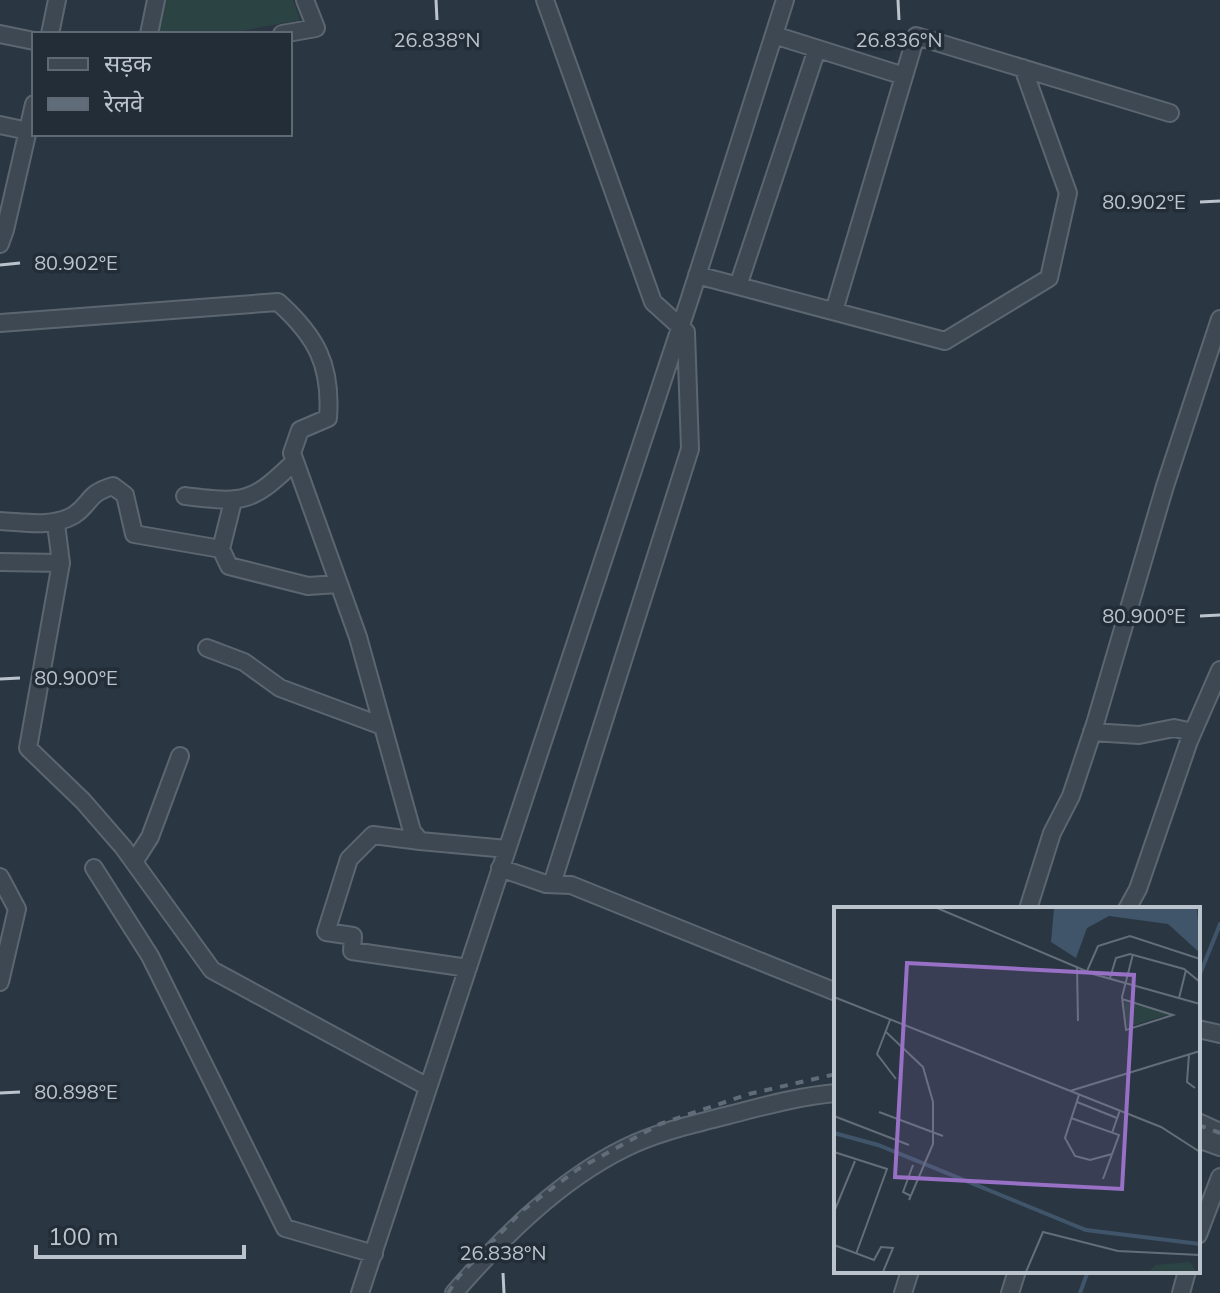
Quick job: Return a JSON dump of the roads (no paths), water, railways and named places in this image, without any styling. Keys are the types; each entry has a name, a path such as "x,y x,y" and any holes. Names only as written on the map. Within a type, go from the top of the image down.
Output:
{"street":[{"path":"50,32 57,0"},
{"path":"149,32 156,0"},
{"path":"292,32 316,28 305,0"},
{"path":"545,0 653,302 686,332 690,449 552,884"},
{"path":"360,1293 681,326 785,0"},
{"path":"0,34 32,41"},
{"path":"774,35 904,76"},
{"path":"834,311 916,36 1170,113"},
{"path":"738,286 817,49"},
{"path":"697,275 945,341 1049,278 1068,193 1023,68"},
{"path":"0,244 32,113"},
{"path":"0,125 28,131"},
{"path":"0,323 278,302 303,325 322,353 330,396 328,418 300,430 292,453 358,637 412,831 420,841"},
{"path":"1029,907 1052,833 1071,796 1092,732 1165,486 1220,319"},
{"path":"185,496 233,501 252,497 273,483 295,461"},
{"path":"0,521 56,524 76,514 96,491 113,486 125,495 134,534 221,549"},
{"path":"233,501 221,549 229,566 308,586 338,584"},
{"path":"56,524 61,563 28,748 83,801 134,862 212,970 428,1087"},
{"path":"0,562 61,563"},
{"path":"207,648 244,662 280,688 382,726"},
{"path":"1128,907 1138,889 1193,732 1220,670"},
{"path":"1092,732 1139,735 1174,728 1193,732"},
{"path":"134,862 150,837 180,756"},
{"path":"468,968 352,951 353,936 326,932 349,859 373,835 507,849"},
{"path":"94,868 150,956 285,1228 374,1254"},
{"path":"500,868 552,884 571,885 834,991"},
{"path":"0,877 17,909 0,979"},
{"path":"1200,1029 1220,1034"},
{"path":"454,1293 534,1211 586,1170 626,1148 671,1130 780,1102 834,1093"},
{"path":"1200,1123 1220,1132"},
{"path":"1200,1140 1220,1147"},
{"path":"1200,1230 1220,1177"},
{"path":"903,1293 909,1273"},
{"path":"1010,1293 1016,1273"},
{"path":"1181,1293 1186,1273"}],"waterway":[{"path":"1200,974 1220,924"},
{"path":"1080,1293 1087,1273"}],"railway":[{"path":"448,1293 459,1276 523,1210 578,1169 660,1124 749,1094 834,1074"},
{"path":"1200,1126 1220,1133"}]}
